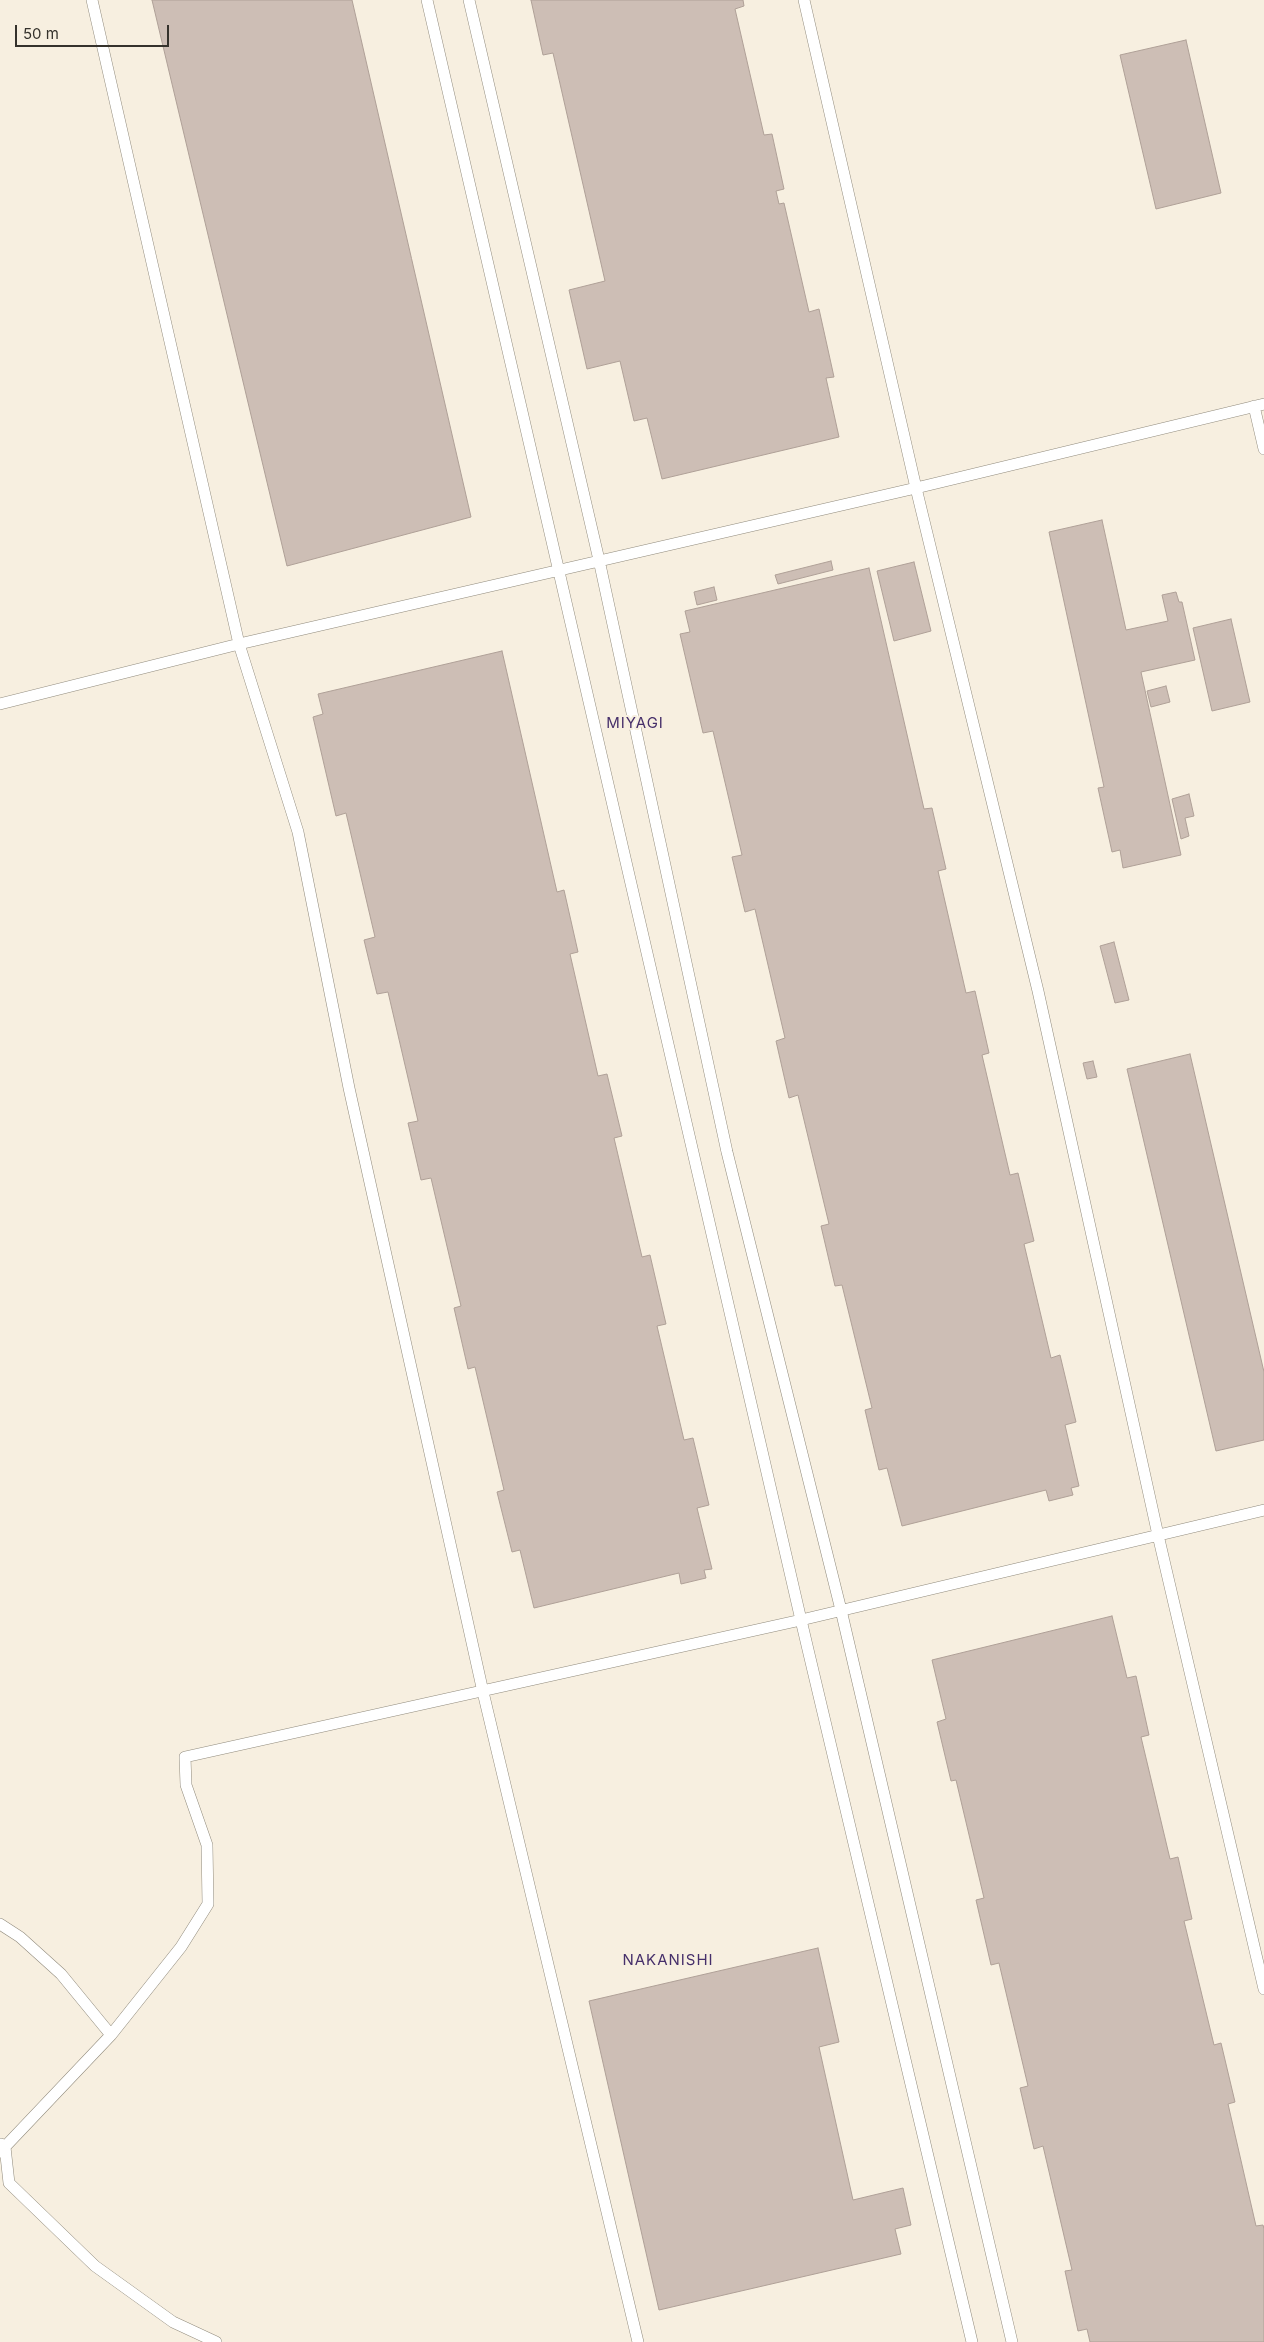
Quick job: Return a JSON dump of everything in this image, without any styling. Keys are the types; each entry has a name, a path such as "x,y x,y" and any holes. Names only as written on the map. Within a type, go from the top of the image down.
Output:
{"lane":[{"path":"92,0 238,644 298,832 349,1088 483,1692 638,2342"},
{"path":"427,0 560,569 801,1620 972,2342"},
{"path":"469,0 599,560 727,1152 841,1610 1012,2342"},
{"path":"804,0 916,488 1038,991 1158,1535 1264,1989"},
{"path":"0,704 238,644 916,488 1259,405 1264,449"},
{"path":"216,2342 173,2322 95,2266 10,2183 2,2148 111,2035 181,1947 208,1904 207,1845 186,1785 185,1756 483,1692 801,1620 1264,1510"},
{"path":"0,1924 20,1937 61,1974 111,2035"}],"building":[{"path":"152,0 352,0 471,517 287,566"},
{"path":"531,0 743,0 744,6 735,9 764,135 772,134 784,189 776,191 779,204 784,203 809,312 819,309 834,377 826,378 839,437 662,479 647,418 634,421 620,361 587,369 569,290 605,281 553,53 543,55"},
{"path":"1186,40 1221,193 1156,209 1120,55"},
{"path":"1102,520 1126,630 1168,621 1162,595 1176,592 1179,602 1182,602 1195,660 1141,672 1181,855 1123,868 1120,850 1112,852 1098,788 1104,787 1049,532"},
{"path":"831,561 833,570 778,584 775,575"},
{"path":"914,562 931,631 894,641 877,571"},
{"path":"869,568 924,809 932,808 946,869 938,871 966,993 975,991 989,1053 982,1055 1010,1175 1018,1173 1034,1241 1024,1244 1051,1358 1060,1355 1076,1422 1065,1425 1079,1486 1071,1488 1073,1495 1049,1501 1046,1490 902,1526 887,1468 879,1470 865,1410 872,1408 842,1285 835,1286 821,1226 829,1224 798,1095 789,1098 776,1041 785,1038 755,909 745,912 732,857 742,855 713,731 703,733 680,634 690,632 685,611"},
{"path":"714,587 717,600 697,605 694,592"},
{"path":"1231,619 1250,702 1212,711 1193,628"},
{"path":"502,651 557,892 564,890 578,952 570,954 598,1076 607,1074 622,1136 614,1138 642,1257 650,1255 666,1324 657,1326 684,1440 693,1438 709,1505 697,1508 712,1569 704,1570 706,1578 681,1584 679,1573 534,1608 520,1550 512,1552 497,1492 504,1490 475,1367 468,1369 454,1308 461,1306 431,1178 421,1180 408,1123 418,1121 388,992 377,994 364,940 375,937 346,813 336,816 313,717 323,714 318,694"},
{"path":"1166,686 1170,702 1151,707 1147,691"},
{"path":"1189,794 1194,816 1185,818 1189,836 1181,839 1172,799"},
{"path":"1114,942 1129,1000 1115,1003 1100,946"},
{"path":"1190,1054 1264,1372 1264,1440 1216,1451 1127,1069"},
{"path":"1093,1061 1097,1077 1087,1079 1083,1063"},
{"path":"1112,1616 1127,1678 1136,1676 1149,1735 1141,1737 1170,1859 1178,1857 1192,1919 1184,1921 1214,2045 1221,2043 1235,2102 1228,2104 1256,2226 1263,2225 1264,2229 1264,2342 1090,2342 1087,2329 1078,2331 1065,2271 1072,2270 1043,2146 1034,2149 1020,2088 1028,2086 999,1963 991,1965 976,1900 984,1898 956,1780 951,1781 937,1722 946,1719 932,1660"},
{"path":"818,1948 839,2042 819,2047 853,2200 903,2188 911,2225 895,2229 901,2254 659,2310 589,2001"}],"district":[{"name":"MIYAGI","path":"635,723"},
{"name":"NAKANISHI","path":"668,1960"}]}
